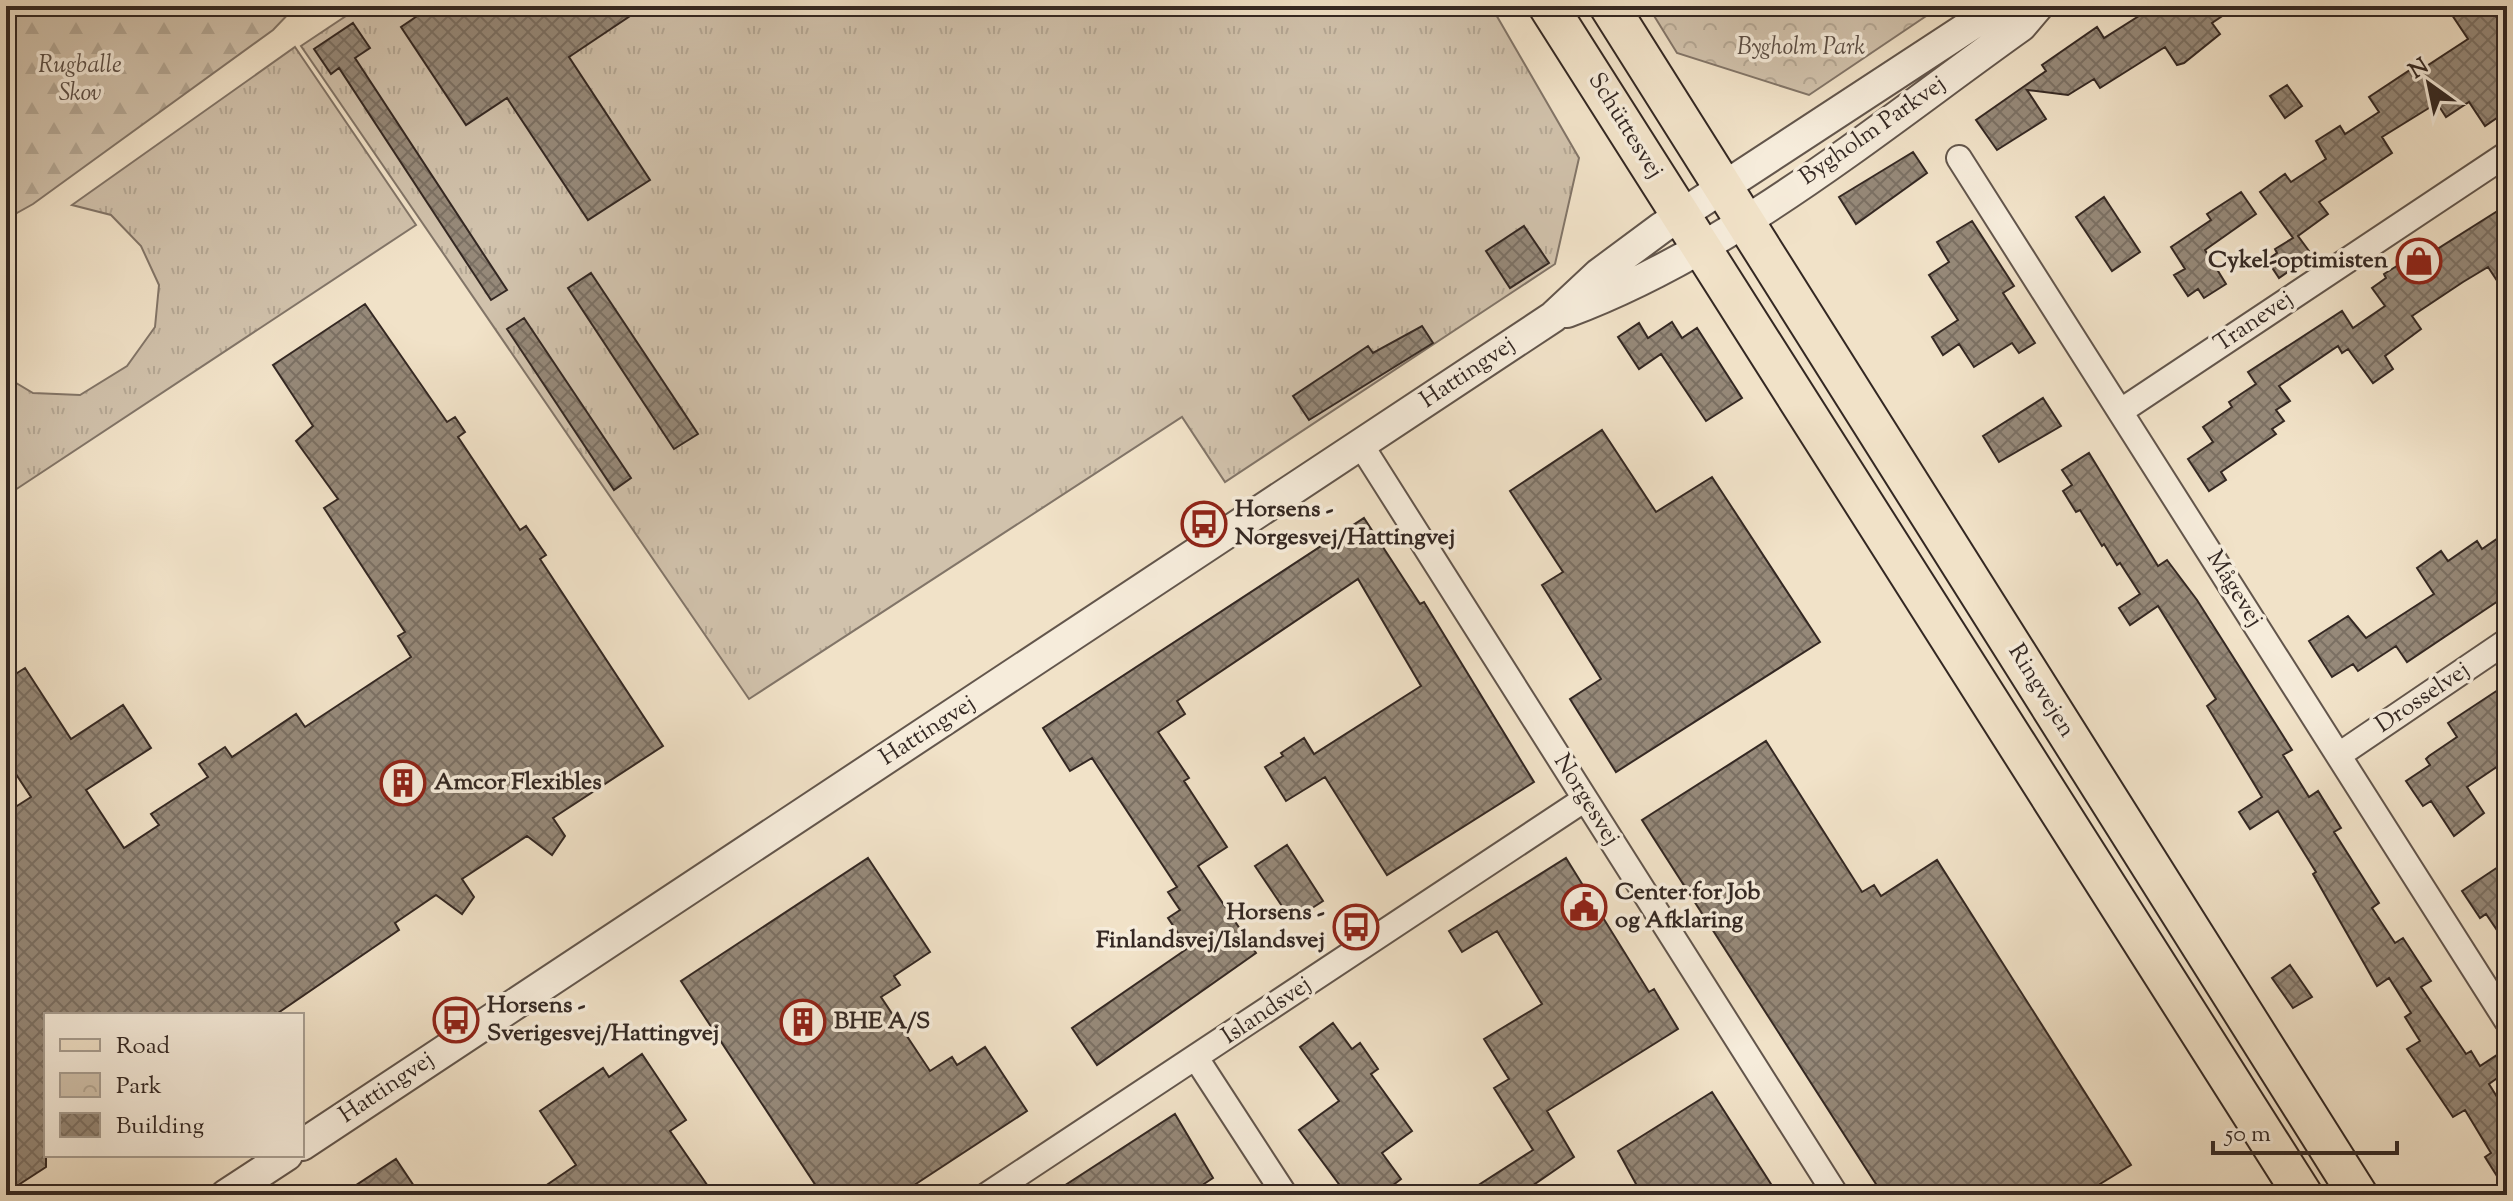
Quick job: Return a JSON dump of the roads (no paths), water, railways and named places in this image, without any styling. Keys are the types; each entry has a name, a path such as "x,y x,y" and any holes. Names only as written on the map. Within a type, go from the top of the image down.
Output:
{"main road":[{"name":"Schüttesvej","path":"1548,6 1702,246"},
{"name":"Schüttesvej","path":"1609,6 1724,187"},
{"name":"Ringvejen","path":"1724,187 2358,1195"},
{"name":"Ringvejen","path":"1702,246 2303,1195"}],"street":[{"name":"Bygholm Parkvej","path":"1681,214 2000,6"},
{"name":"Bygholm Parkvej","path":"1702,246 1745,220 2021,26 2038,6"},
{"name":"Tranevej","path":"2121,411 2507,154"},
{"name":"Mågevej","path":"1959,158 2507,1021"},
{"name":"Hattingvej","path":"304,1144 1553,317 1599,274 1681,214"},
{"name":"Hattingvej","path":"1553,317 1599,300 1702,246"},
{"name":"Norgesvej","path":"1361,445 1836,1195"},
{"name":"Drosselvej","path":"2339,755 2507,641"},
{"name":"Islandsvej","path":"987,1195 1585,799"},
{"path":"1196,1058 1285,1195"},
{"path":"226,1195 284,1157"}],"place":[{"name":"Cykel-optimisten","path":"2419,261"},
{"name":"Horsens - Norgesvej/Hattingvej","path":"1204,524"},
{"name":"Amcor Flexibles","path":"403,783"},
{"name":"Center for Job og Afklaring","path":"1584,907"},
{"name":"Horsens - Finlandsvej/Islandsvej","path":"1356,927"},
{"name":"Horsens - Sverigesvej/Hattingvej","path":"456,1020"},
{"name":"BHE A/S","path":"803,1022"}],"park label":[{"name":"Bygholm Park","path":"1801,48"},
{"name":"Rugballe Skov","path":"80,80"}]}
